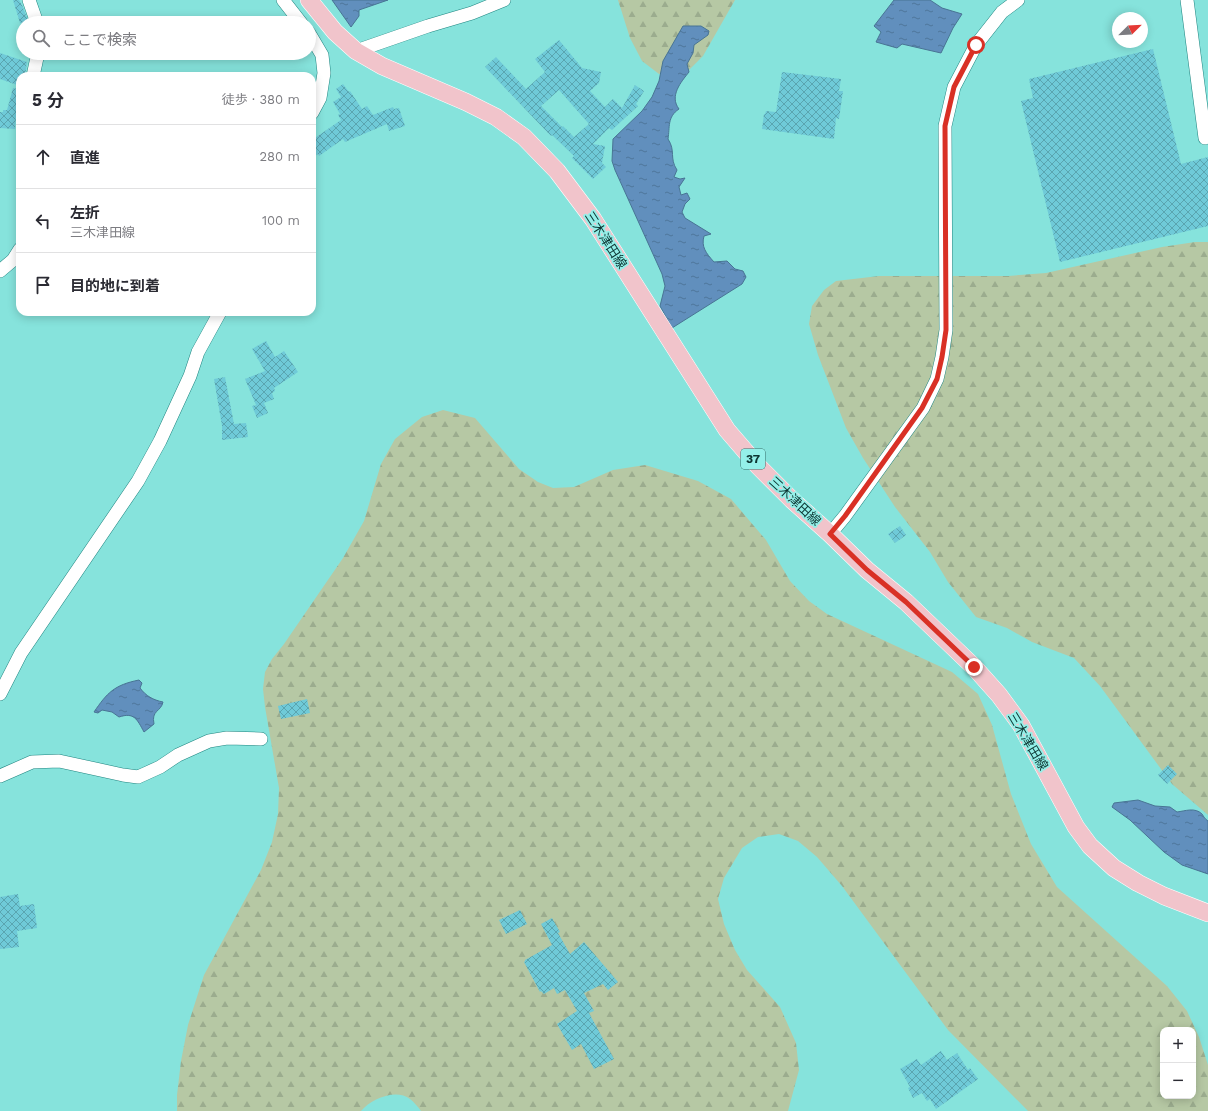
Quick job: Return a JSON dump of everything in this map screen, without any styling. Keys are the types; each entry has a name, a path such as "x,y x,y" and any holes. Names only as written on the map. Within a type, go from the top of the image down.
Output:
{"main road":[{"name":"三木津田線","path":"309,0 334,32 356,52 382,66 466,102 496,117 524,138 552,166 593,220 727,430 758,466 792,500 867,570 906,602 968,661 998,695 1021,725 1076,827 1090,846 1114,868 1138,883 1164,896 1208,913"}],"street":[{"path":"29,0 35,16"},
{"path":"283,0 296,16"},
{"path":"356,52 428,26 472,13 504,0"},
{"path":"830,534 845,516 922,408 937,379 946,330 945,126 954,87 976,45 1002,12 1018,0"},
{"path":"1187,0 1205,138"},
{"path":"316,45 322,55 324,73 320,98 316,106"},
{"path":"34,72 36,60"},
{"path":"0,271 13,260 16,255"},
{"path":"0,694 21,653 138,481 160,441 190,376 198,352 218,316"},
{"path":"0,776 32,762 59,761 123,776 138,777 160,767 178,755 209,741 227,738 261,739"}],"green space":[{"path":"618,0 735,0 703,56 687,72 671,76 659,74 642,61 630,38"},
{"path":"1195,242 1208,242 1208,815 1172,784 1100,686 1074,658 1032,642 1007,628 976,617 948,582 930,552 895,507 863,458 846,428 818,355 809,324 812,306 824,290 836,281 879,276 1008,276 1046,273 1162,247"},
{"path":"443,410 475,418 519,469 538,482 553,488 574,487 613,470 645,465 698,481 731,499 766,540 790,581 809,601 827,614 952,672 978,694 992,725 1011,794 1031,844 1057,887 1167,986 1187,1011 1194,1027 1160,1027 1160,1099 1196,1099 1196,1030 1208,1065 1208,1111 1028,1111 948,1030 842,886 817,857 798,841 779,834 758,837 742,848 724,878 718,899 724,924 735,950 747,970 780,1007 796,1043 799,1070 788,1111 421,1111 410,1099 404,1096 391,1095 377,1099 361,1111 177,1111 177,1095 181,1061 188,1025 204,975 261,870 272,842 278,814 279,788 263,689 265,672 272,659 343,558 364,521 381,464 395,439 422,417"}],"water":[{"path":"332,0 388,0 359,10 359,16 351,27"},
{"path":"894,0 930,0 942,8 962,14 953,28 941,53 902,44 897,48 876,42 881,32 874,26"},
{"path":"683,26 701,26 709,31 708,35 694,45 693,53 687,64 689,72 677,89 675,99 679,109 672,115 670,122 668,139 672,147 673,162 677,170 674,177 680,179 685,178 679,187 681,195 687,193 690,199 685,204 682,212 685,218 711,234 704,236 703,243 707,253 714,262 727,261 735,269 743,271 746,277 742,284 672,328 660,306 665,286 662,274 612,161 613,139 642,111 652,97 659,81 663,61"},
{"path":"139,680 142,683 140,688 147,695 153,699 163,702 154,716 154,724 144,732 137,720 132,716 128,715 119,717 112,712 102,710 98,713 94,712 107,695 117,687"},
{"path":"1138,800 1155,806 1170,807 1177,812 1193,810 1202,814 1208,821 1208,874 1182,865 1164,852 1130,820 1112,807 1114,803"}],"building":[{"path":"13,0 19,0 26,16 18,16"},
{"path":"559,40 582,68 601,72 599,83 590,91 605,107 613,99 622,108 635,85 644,91 636,104 638,106 612,130 609,128 593,144 605,146 602,163 606,167 593,179 572,158 574,156 552,135 551,136 485,67 496,57 526,89 545,72 535,59","holes":["559,90 589,124 574,137 541,106"]},
{"path":"1153,49 1181,164 1208,157 1208,226 1060,262 1021,101 1033,98 1029,79"},
{"path":"0,53 16,58 16,60 27,62 26,72 16,72 16,85 0,79"},
{"path":"782,72 841,79 839,91 843,91 839,119 836,118 834,139 762,129 764,114 766,111 776,112"},
{"path":"343,84 349,92 350,91 362,109 367,106 373,115 393,107 394,109 399,108 405,126 389,131 387,124 345,142 343,139 319,156 318,154 316,155 316,137 341,120 338,115 340,114 333,102 341,97 336,89"},
{"path":"13,88 16,89 15,129 0,128 0,112 7,110"},
{"path":"266,341 275,357 284,351 298,372 274,388 275,391 272,393 274,399 264,403 268,413 257,418 252,406 256,405 245,379 265,371 252,349"},
{"path":"225,377 234,424 246,423 248,437 222,440 222,426 214,379"},
{"path":"900,526 906,535 895,543 888,534"},
{"path":"307,699 310,713 281,719 278,706"},
{"path":"1168,765 1177,774 1167,784 1158,775"},
{"path":"18,894 20,906 34,904 37,928 17,931 19,947 0,949 0,897"},
{"path":"520,910 527,924 506,934 499,920"},
{"path":"552,918 560,932 558,933 570,954 584,942 618,982 608,990 603,984 584,993 594,1011 589,1013 614,1059 594,1069 581,1044 572,1050 557,1024 577,1011 565,990 557,994 554,988 544,994 541,991 540,992 524,962 552,945 541,924"},
{"path":"941,1051 947,1060 957,1053 968,1070 970,1068 978,1079 936,1109 930,1099 927,1101 922,1093 913,1098 908,1088 910,1087 900,1069 917,1059 921,1065"}],"route":[{"path":"974,667 906,602 867,570 830,534 845,516 922,408 937,379 946,330 945,126 954,87 976,45"}]}
